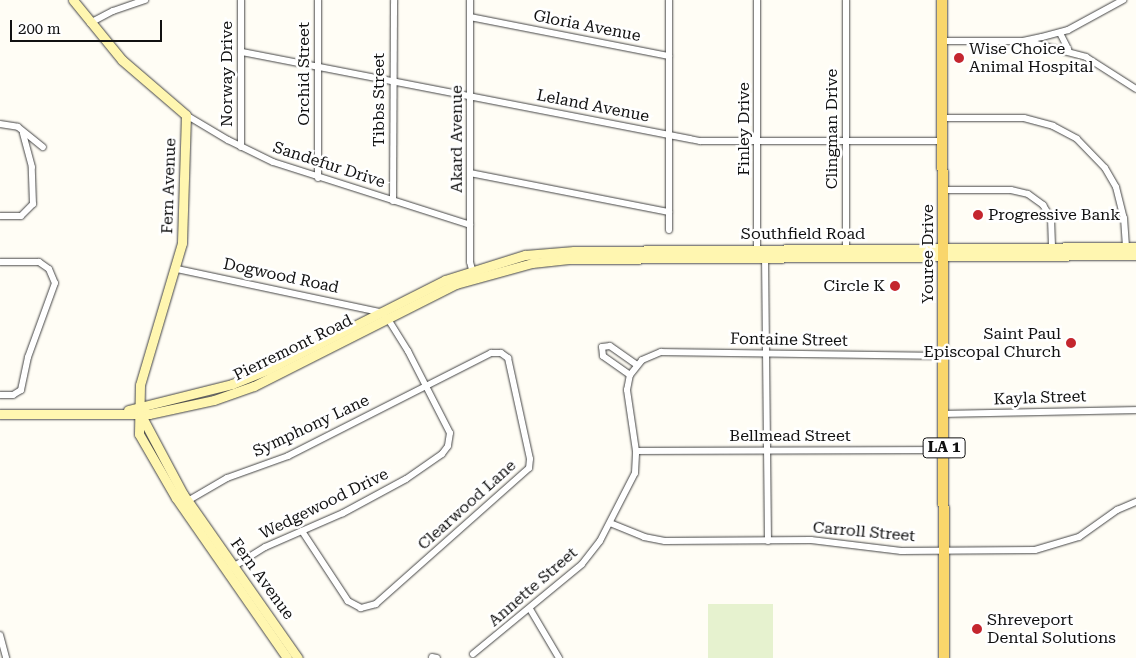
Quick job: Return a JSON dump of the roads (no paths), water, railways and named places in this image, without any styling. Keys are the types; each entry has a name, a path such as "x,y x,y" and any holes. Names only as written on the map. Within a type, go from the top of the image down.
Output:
{"main road":[{"name":"Fern Avenue","path":"73,0 122,60 186,115 184,229 177,269 140,385 139,434 231,570 298,658"},
{"name":"Youree Drive","path":"942,0 944,658"},
{"name":"Southfield Road","path":"473,273 537,258 610,255 1126,251 1136,247"},
{"name":"Southfield Road","path":"1126,251 1136,255"},
{"name":"Pierremont Road","path":"358,329 380,312 473,273"},
{"name":"Pierremont Road","path":"0,414 115,413 214,400 358,329 388,319 473,273"},
{"name":"Fern Avenue","path":"231,570 287,658"}],"street":[{"path":"90,23 113,11 145,0"},
{"name":"Norway Drive","path":"241,0 241,147"},
{"name":"Orchid Street","path":"318,0 318,178"},
{"name":"Tibbs Street","path":"393,201 394,0"},
{"name":"Akard Avenue","path":"470,0 470,225 473,273"},
{"path":"668,0 670,230"},
{"name":"Finley Drive","path":"757,0 757,141 768,540"},
{"name":"Clingman Drive","path":"846,0 846,253"},
{"path":"1023,41 1060,32 1123,0"},
{"name":"Gloria Avenue","path":"470,17 669,56"},
{"path":"1060,32 1065,46 1071,51"},
{"path":"942,41 1023,41 1071,51 1103,65 1136,89"},
{"name":"Leland Avenue","path":"242,52 700,141 943,141"},
{"name":"Sandefur Drive","path":"186,115 241,147 318,178 470,225"},
{"path":"943,118 1024,118 1053,126 1077,139 1105,168 1116,187 1124,218 1126,251"},
{"path":"0,124 14,126 43,147"},
{"path":"0,216 21,216 33,204 33,175 23,133"},
{"path":"470,173 669,212"},
{"path":"943,190 1011,190 1028,194 1043,205 1051,218 1052,252"},
{"path":"0,262 35,261 49,269 55,286 28,357 20,390 13,395 0,395"},
{"name":"Dogwood Road","path":"177,269 380,312"},
{"path":"380,312 388,319 427,386"},
{"path":"630,375 603,356 602,347 610,346 637,365"},
{"name":"Fontaine Street","path":"637,365 662,352 944,356"},
{"name":"Clearwood Lane","path":"302,531 348,601 358,607 376,604 529,468 528,449 510,362 506,356 491,353 427,386"},
{"name":"Annette Street","path":"473,654 530,609 587,559 610,523 632,482 636,451 627,398 630,375 637,365"},
{"name":"Wedgewood Drive","path":"231,570 266,546 359,505 418,472 442,454 450,437 447,424 427,386"},
{"name":"Symphony Lane","path":"184,503 227,478 288,456 427,386"},
{"name":"Kayla Street","path":"944,414 1136,410"},
{"name":"Bellmead Street","path":"636,451 944,450"},
{"name":"Carroll Street","path":"610,523 638,536 665,541 818,541 882,550 944,551 1050,548 1079,537 1117,510 1136,502"},
{"path":"530,609 559,658"},
{"path":"0,635 6,658"}],"place":[{"name":"Wise Choice Animal Hospital","path":"959,58"},
{"name":"Progressive Bank","path":"978,215"},
{"name":"Circle K","path":"895,286"},
{"name":"Saint Paul Episcopal Church","path":"1071,343"},
{"name":"Shreveport Dental Solutions","path":"977,629"}]}
